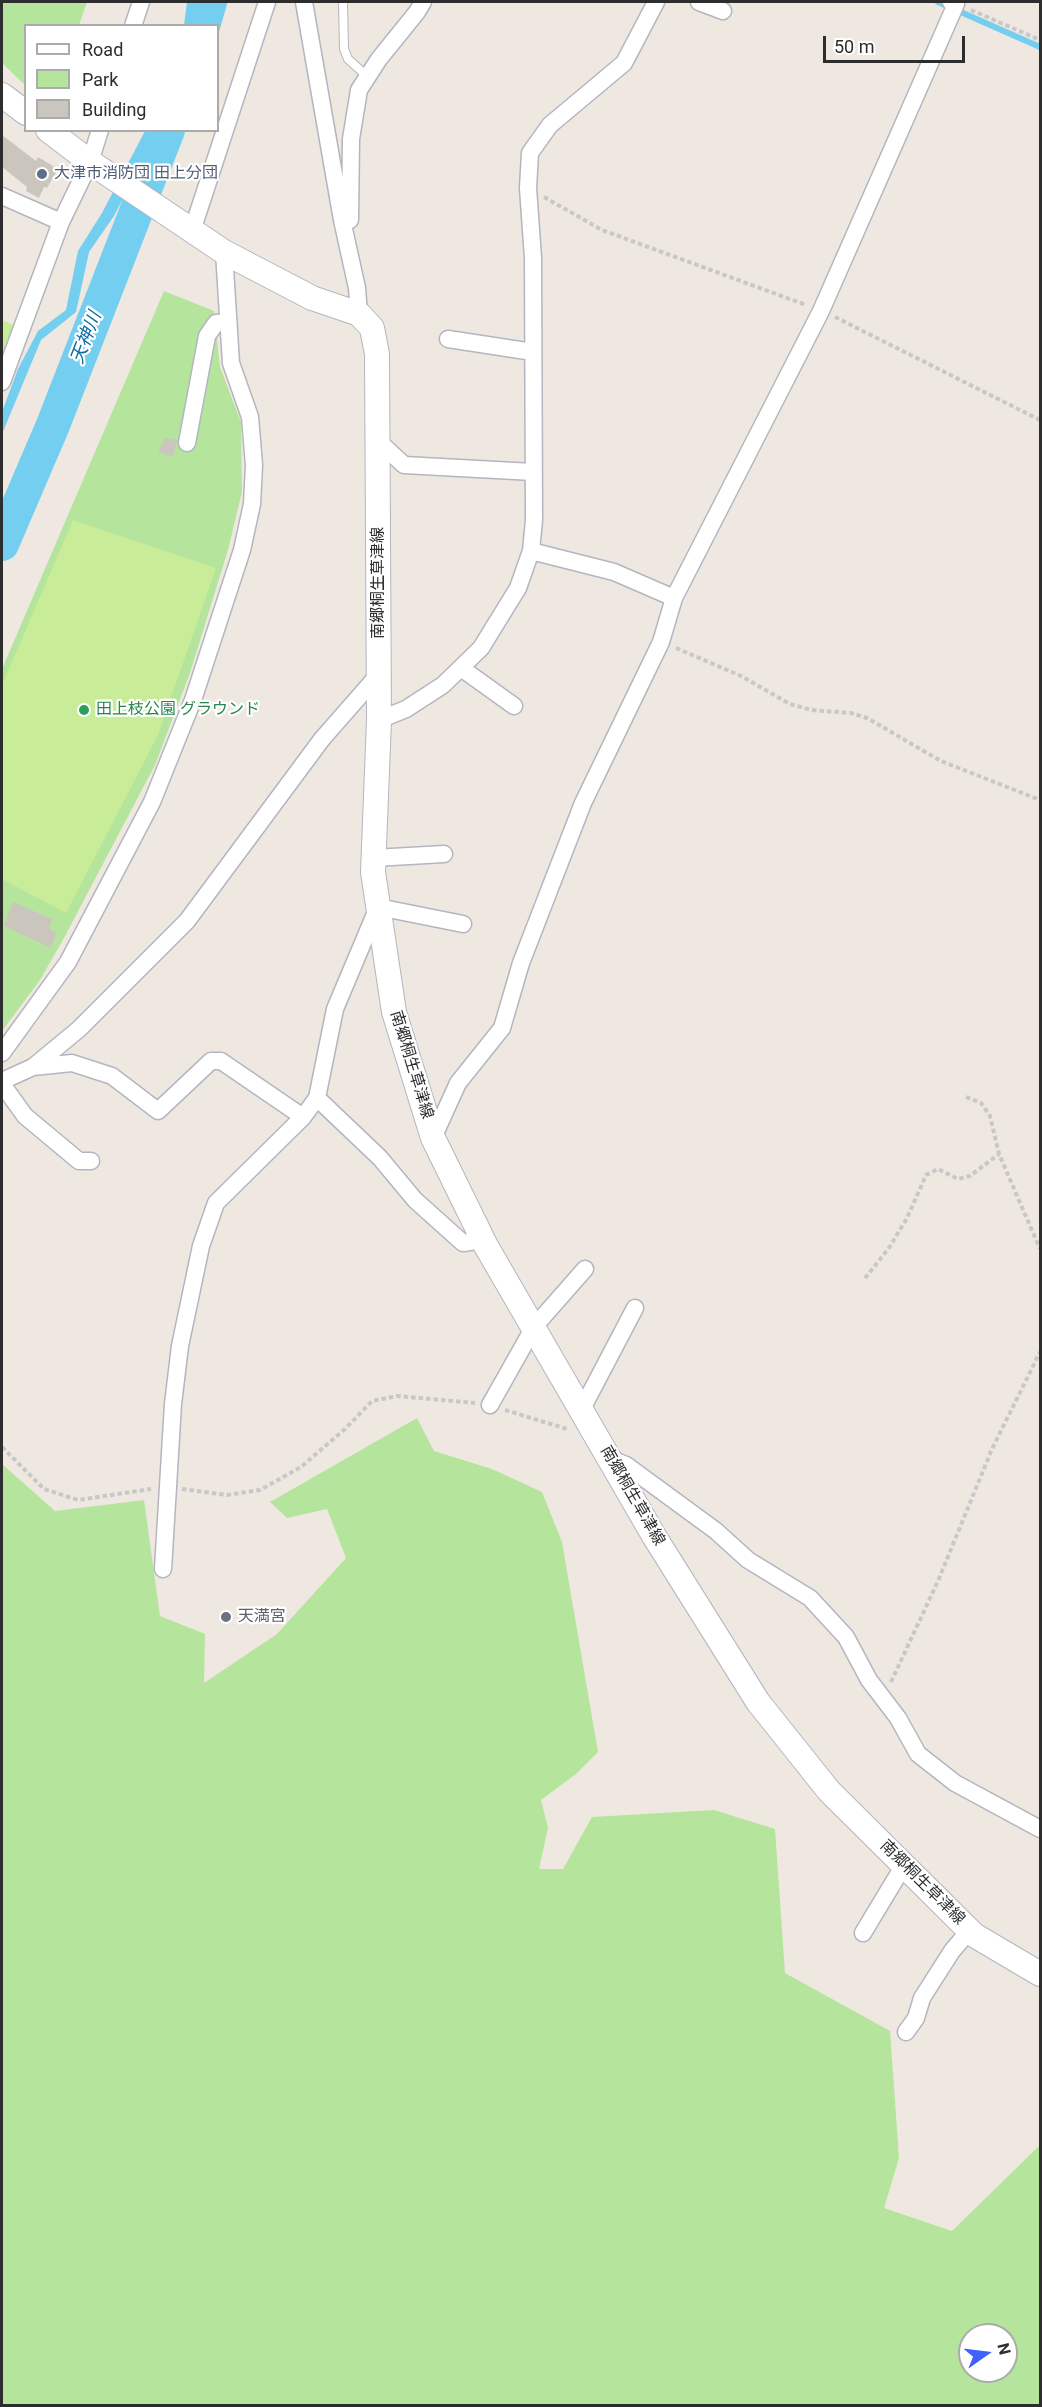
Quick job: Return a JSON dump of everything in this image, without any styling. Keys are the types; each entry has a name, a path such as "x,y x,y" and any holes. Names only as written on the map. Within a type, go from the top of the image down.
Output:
{"main road":[{"path":"2,95 24,112"},
{"path":"51,132 90,162 224,252 312,298 359,314"},
{"name":"南郷桐生草津線","path":"359,314 372,328 377,354 380,720 373,872 394,1012 433,1138 483,1240 654,1536 758,1702 829,1791 969,1931 1041,1974"}],"street":[{"path":"134,24 141,2"},
{"path":"188,228 267,2"},
{"path":"304,2 326,135 354,271"},
{"path":"359,314 349,204 351,140 359,90 423,2"},
{"path":"380,720 405,709 443,685 482,648 518,588 531,551 533,258 528,188 530,153 550,125 624,63 656,2"},
{"path":"699,2 723,10"},
{"path":"433,1138 458,1083 502,1028 520,963 583,803 661,642 674,598 821,311 953,3"},
{"path":"2,382 61,222 90,162 99,132"},
{"path":"2,196 61,222"},
{"path":"2,1053 69,962 152,802 193,700 242,550 252,504 255,465 250,417 231,363 224,252"},
{"path":"187,443 207,336 216,323 228,322"},
{"path":"448,339 533,352"},
{"path":"378,441 404,465 533,472"},
{"path":"531,551 614,572 674,598"},
{"path":"461,668 514,706"},
{"path":"91,1161 79,1161 25,1116 2,1083 33,1067 79,1029 187,921 322,739 379,674"},
{"path":"374,858 444,854"},
{"path":"163,1569 173,1404 180,1346 201,1246 216,1203 303,1117 317,1098 335,1009 378,907 463,924"},
{"path":"33,1067 72,1064 112,1076 158,1111 211,1061 221,1061 303,1117"},
{"path":"317,1098 380,1158 415,1200 463,1243 483,1240"},
{"path":"490,1405 534,1327 585,1269"},
{"path":"582,1409 635,1308"},
{"path":"611,1459 626,1465 716,1531 748,1560 810,1598 846,1637 869,1680 898,1718 918,1754 955,1783 1041,1829"},
{"path":"864,1933 904,1865"},
{"path":"906,2032 916,2018 922,1998 952,1951 969,1931"}],"lane":[{"path":"343,2 344,49 348,59 368,77"}],"path":[{"path":"953,3 1041,40"},
{"path":"528,188 602,230 821,311 1041,420"},
{"path":"661,642 741,676 790,704 811,710 850,713 867,718 942,761 1041,800"},
{"path":"966,1097 981,1103 990,1116 999,1154 1041,1249"},
{"path":"865,1278 889,1248 908,1218 926,1175 938,1169 958,1179 970,1176 999,1154"},
{"path":"884,1700 904,1650 938,1581 992,1449 1041,1352"},
{"path":"2,1447 44,1489 78,1500 169,1488 227,1495 260,1490 301,1467 345,1429 372,1401 397,1396 490,1405 599,1439"}],"green space":[{"path":"2,2 87,2 79,24 24,24 24,84 2,63"},
{"path":"164,291 214,311 220,367 241,422 242,492 228,550 190,673 155,765 40,980 2,1031 2,669"},
{"path":"2,320 14,325 2,356"},
{"name":"田上枝公園 グラウンド","path":"73,520 216,568 158,735 66,913 2,879 2,685"},
{"path":"417,1418 434,1451 492,1469 542,1492 562,1542 598,1752 576,1774 541,1800 548,1828 539,1869 563,1869 592,1817 714,1810 775,1829 785,1973 890,2031 899,2158 884,2208 952,2231 1040,2145 1040,2405 2,2405 2,1464 55,1511 144,1500 160,1616 205,1634 204,1683 277,1634 346,1558 327,1509 287,1518 270,1502"}],"water":[{"path":"187,2 203,2 195,24 184,24"},
{"path":"144,132 157,132 114,216 89,252 76,312 41,340 2,434 2,412 18,369 38,331 66,310 78,251 102,213"}],"building":[{"path":"2,135 36,161 38,157 58,169 47,188 44,187 39,198 26,191 27,187 2,167"},
{"path":"165,438 177,440 173,457 158,452"},
{"path":"13,902 52,919 49,928 56,933 51,948 4,926"}],"waterway":[{"name":"天神川","path":"204,24 210,2"},
{"path":"938,2 1040,47"},
{"name":"天神川","path":"2,544 53,425 167,132"}],"place":[{"name":"大津市消防団 田上分団","path":"42,174"},
{"name":"田上枝公園 グラウンド","path":"84,710"},
{"name":"天満宮","path":"226,1617"}]}
